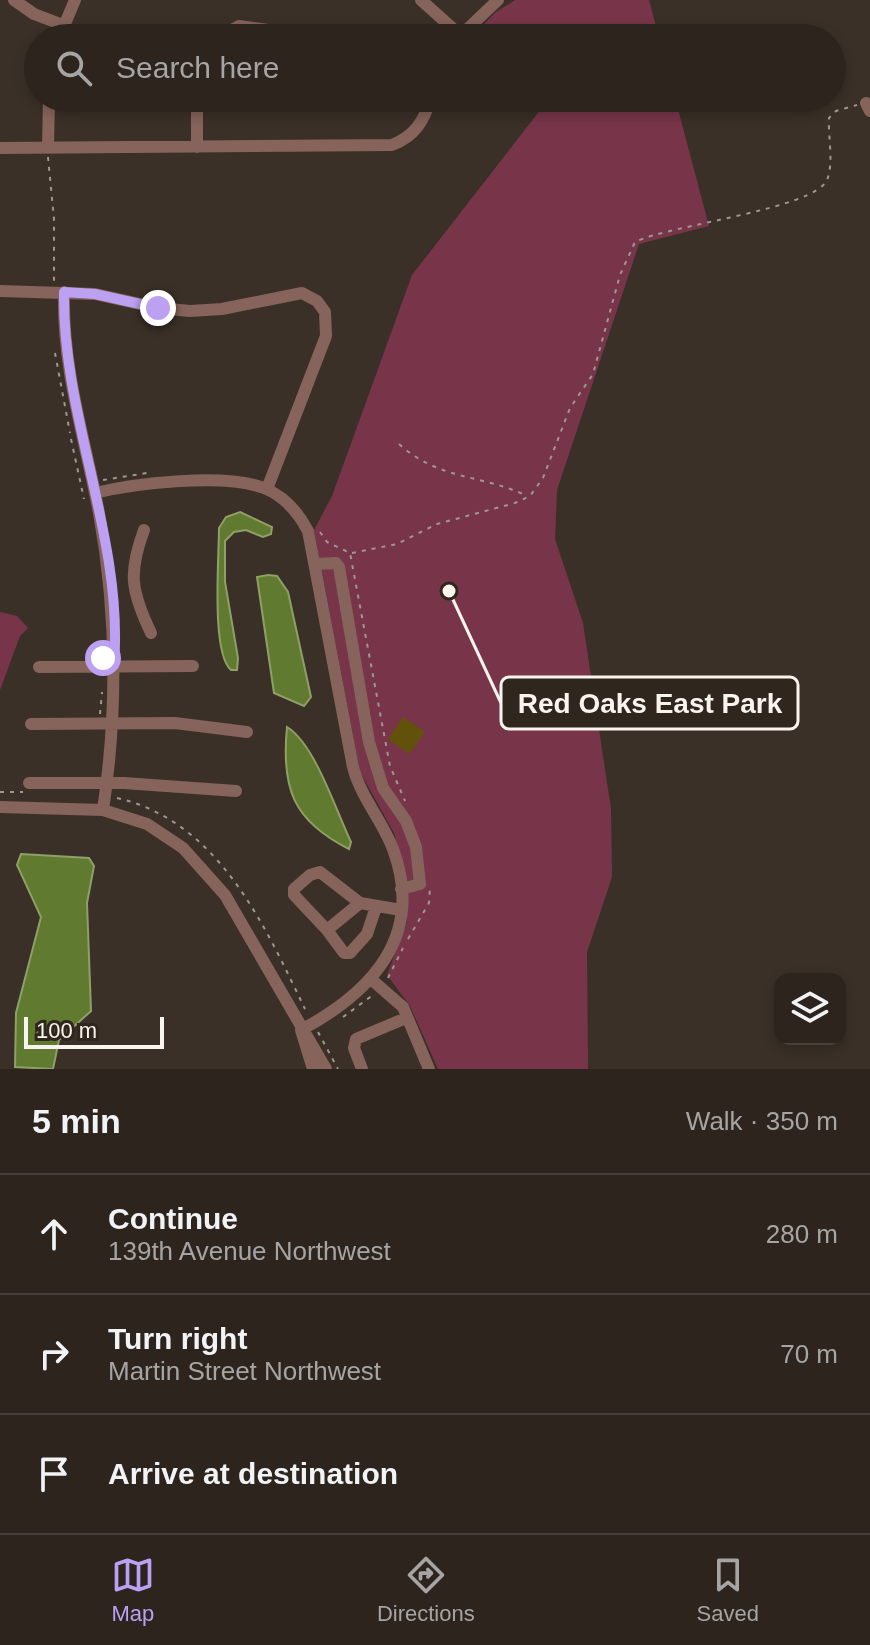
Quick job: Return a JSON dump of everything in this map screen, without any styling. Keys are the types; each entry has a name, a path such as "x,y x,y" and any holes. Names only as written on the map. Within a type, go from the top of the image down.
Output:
{"street":[{"path":"14,0 49,24"},
{"path":"64,24 75,0"},
{"path":"421,0 446,24"},
{"path":"472,24 498,0"},
{"path":"48,148 49,112"},
{"path":"197,112 197,147"},
{"path":"0,148 392,145 406,139 420,125 425,112"},
{"path":"59,287 70,383 95,493 111,589 105,724 107,782 103,810"},
{"path":"0,291 59,287 173,310 222,309 292,292 302,293 320,306 325,312 326,336 267,489"},
{"path":"95,493 150,483 244,483 267,489 287,502 308,531 349,745 361,792 394,851 401,889 401,910 392,946 372,980 355,998 301,1030"},
{"path":"144,530 133,560 134,586 151,633"},
{"path":"316,564 336,563 339,567 369,742 383,788 406,821 416,847 420,884 401,889"},
{"path":"111,589 134,586"},
{"path":"39,667 193,666"},
{"path":"31,724 175,723 247,732"},
{"path":"349,745 369,742"},
{"path":"29,783 107,782 236,791"},
{"path":"0,807 103,810 147,824 200,863 236,912 326,1069"},
{"path":"376,907 367,934 350,953 344,953 294,895 294,889 310,875 320,872 360,903 401,910"},
{"path":"327,930 360,903"},
{"path":"372,980 397,999 429,1069"},
{"path":"362,1069 354,1048 356,1039 406,1018"},
{"path":"301,1030 313,1069"}],"path":[{"path":"846,111 868,107"},
{"path":"350,553 397,544 437,524 528,497 543,478 566,416 593,374 620,275 635,242 782,204 820,190 829,175 831,114 842,112"},
{"path":"48,148 59,287"},
{"path":"55,348 87,510"},
{"path":"399,444 437,470 496,484 528,497"},
{"path":"105,724 109,666"},
{"path":"318,1032 338,1069"}],"shaded area":[{"path":"515,0 649,0 655,24 484,24"},
{"path":"539,112 679,112 709,226 639,244 557,490 555,539 583,623 611,809 612,877 587,952 588,1069 438,1069 410,1006 387,975 407,922 406,875 394,833 360,772 314,530 332,496 412,275"},
{"path":"240,512 272,527 271,534 263,537 246,530 234,532 225,541 225,582 238,658 237,670 231,670 225,660 218,626 219,528 226,517"},
{"path":"277,576 288,592 311,697 304,706 274,693 257,577"},
{"path":"0,612 17,616 28,628 20,636 0,690"},
{"path":"287,727 307,748 316,763 351,842 349,849 315,827 295,800 286,768"},
{"path":"21,854 89,858 94,866 87,903 91,1011 59,1040 53,1069 15,1067 16,1013 41,917 17,865"}],"building":[{"path":"403,717 425,732 409,754 388,739"}],"place":[{"name":"Red Oaks East Park","path":"449,591"}],"route":[{"path":"103,658 103,668 114,665 111,589 99,514 70,383 64,292 95,294 158,308"}]}
